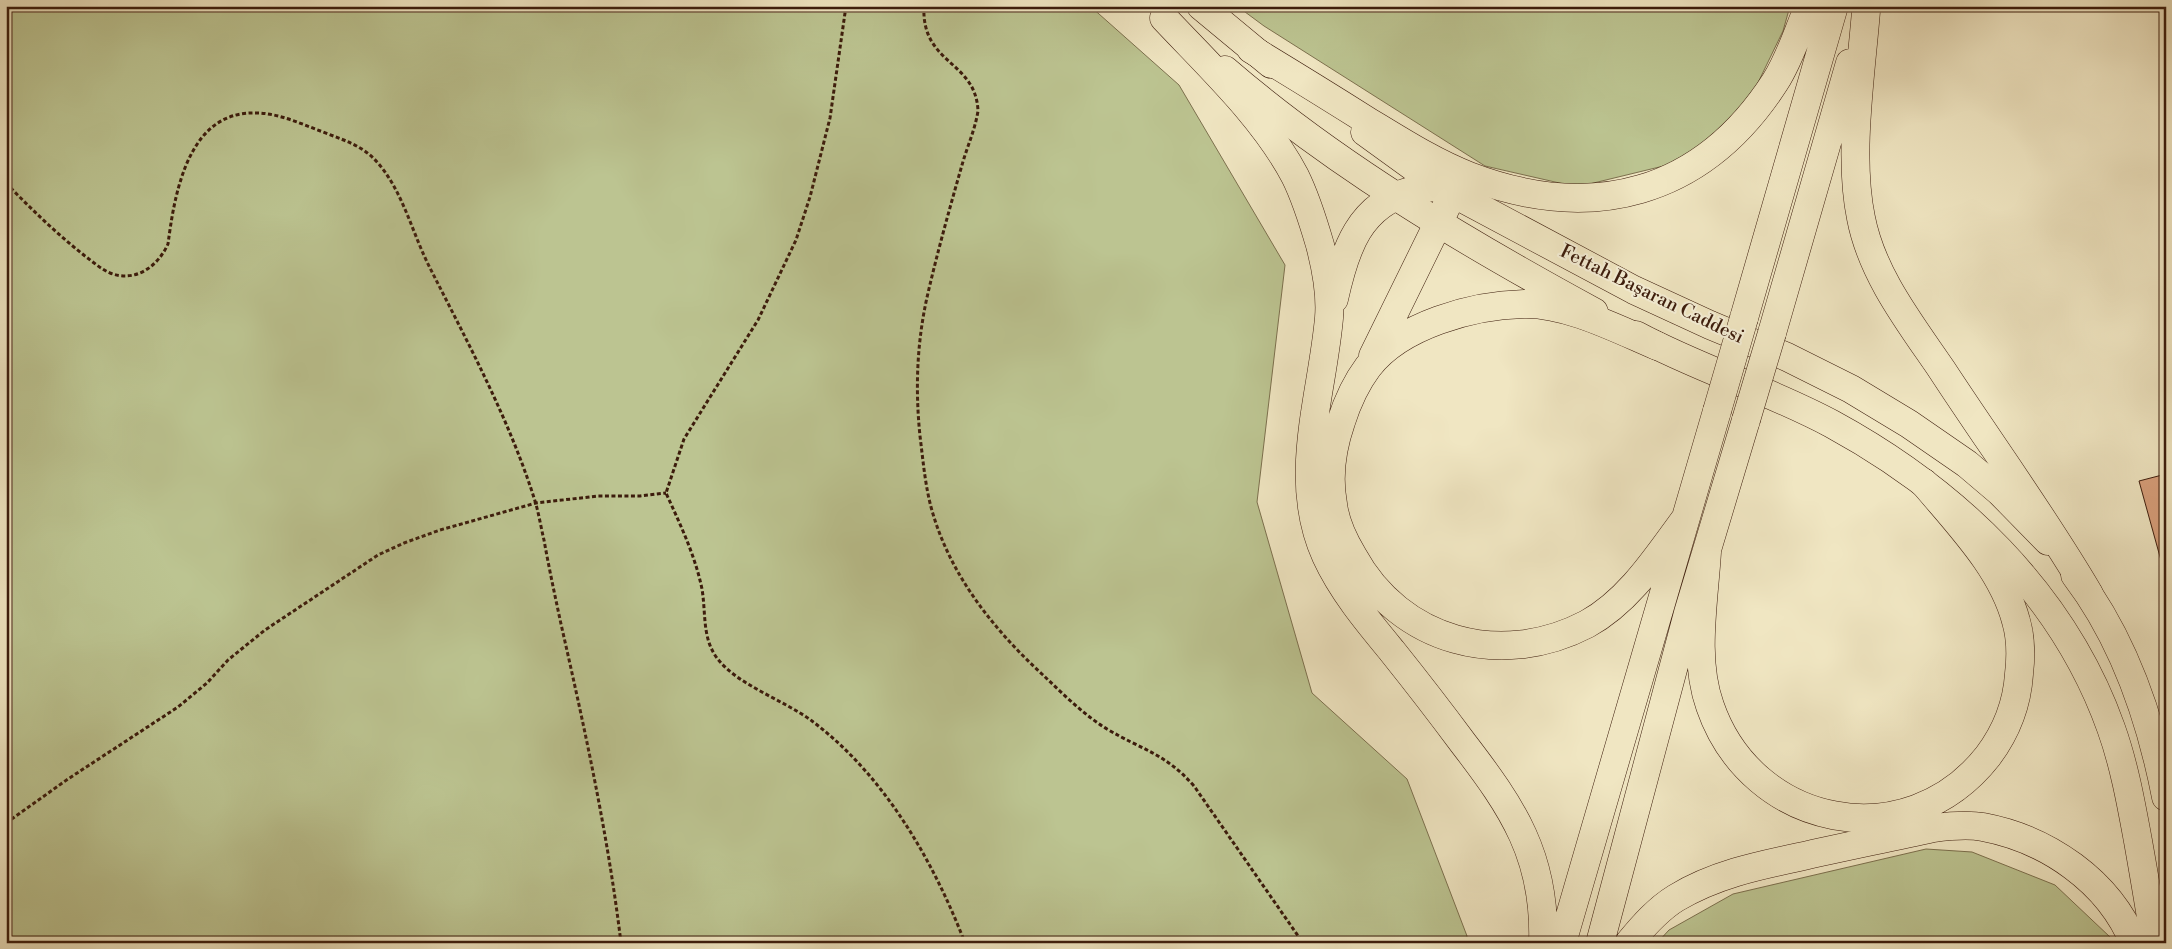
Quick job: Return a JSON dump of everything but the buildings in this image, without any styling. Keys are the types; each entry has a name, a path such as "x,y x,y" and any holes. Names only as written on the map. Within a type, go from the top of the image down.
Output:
{"main road":[{"name":"Fettah Başaran Caddesi","path":"1201,6 1250,48 1447,190 1634,290 1710,325 1787,357 1827,377 1909,424 1967,464 2000,492 2035,526 2089,594"},
{"path":"1250,48 1392,136 1469,176 1536,195 1560,198 1604,198 1638,190 1665,180 1702,160 1732,135 1749,118 1777,80 1809,6"},
{"path":"1562,943 1834,6"},
{"path":"1600,943 1688,614 1866,8"},
{"path":"1866,8 1855,179 1861,219 1872,254 1886,286 2003,463 2040,515 2089,594 2134,684 2149,727 2166,797"},
{"path":"1158,12 1240,84 1364,176 1532,278 1657,346"},
{"path":"1158,12 1239,99 1274,142 1294,175 1310,210 1323,256 1330,315"},
{"path":"1543,943 1542,904 1538,877 1531,853 1507,802 1449,724 1369,624 1338,580 1315,526 1310,483 1312,424 1330,315 1338,279 1352,239 1368,216 1396,196 1415,189 1447,190 1438,222 1368,367 1347,404 1333,445 1333,505 1345,542 1363,575 1384,600 1409,619 1429,630 1458,640 1494,645 1529,644 1556,637 1588,623 1614,605 1645,573 1685,519"},
{"path":"1368,367 1388,348 1433,322 1489,308 1525,304 1558,308 1606,324 1776,396 1879,450 1924,483 1990,538 2021,573 2046,606 2080,660 2100,702 2121,759 2132,809 2155,943"},
{"path":"1707,552 1703,611 1703,678 1710,706 1723,736 1740,762 1764,785 1786,800 1812,811 1861,818 1886,817 1908,812 1934,802 1955,788 1976,770 1994,748 2006,727 2015,705 2020,662 2016,620 1996,576 1977,546 1924,483"},
{"path":"1629,943 1655,914 1674,899 1724,875 1829,850 1933,828 1954,826 1982,827 2010,835 2051,851 2069,862 2115,908 2134,943"}],"path":[{"path":"846,6 830,118 813,188 796,240 758,320 684,440 666,493 689,546 702,588 707,636 716,657 724,667 762,692 803,714 821,728 867,774 887,798 922,850 966,943"},
{"path":"924,6 924,24 931,43 937,52 957,68 970,83 976,98 978,111 928,293 919,348 918,407 924,470 931,507 947,551 966,586 984,612 1041,674 1106,728 1160,756 1183,774 1194,786 1303,943"},
{"path":"6,183 48,225 102,269 110,273 128,276 146,271 160,260 165,252 180,186 192,155 202,137 223,119 255,113 293,119 364,149 377,162 397,192 423,256 447,299 492,394 536,503 599,793 621,943"},
{"path":"6,823 68,779 178,707 207,682 228,660 266,630 378,555 440,530 536,503 598,496 640,496 666,493"}],"green space":[{"path":"6,6 1090,6 1179,85 1285,265 1257,502 1312,693 1407,779 1467,936 1466,943 6,943"},
{"path":"1237,6 1790,6 1783,31 1752,95 1712,135 1680,162 1577,187 1485,166 1264,26"},
{"path":"1926,849 1972,852 2055,885 2110,937 2112,943 1657,943 1669,930 1733,894"}]}
